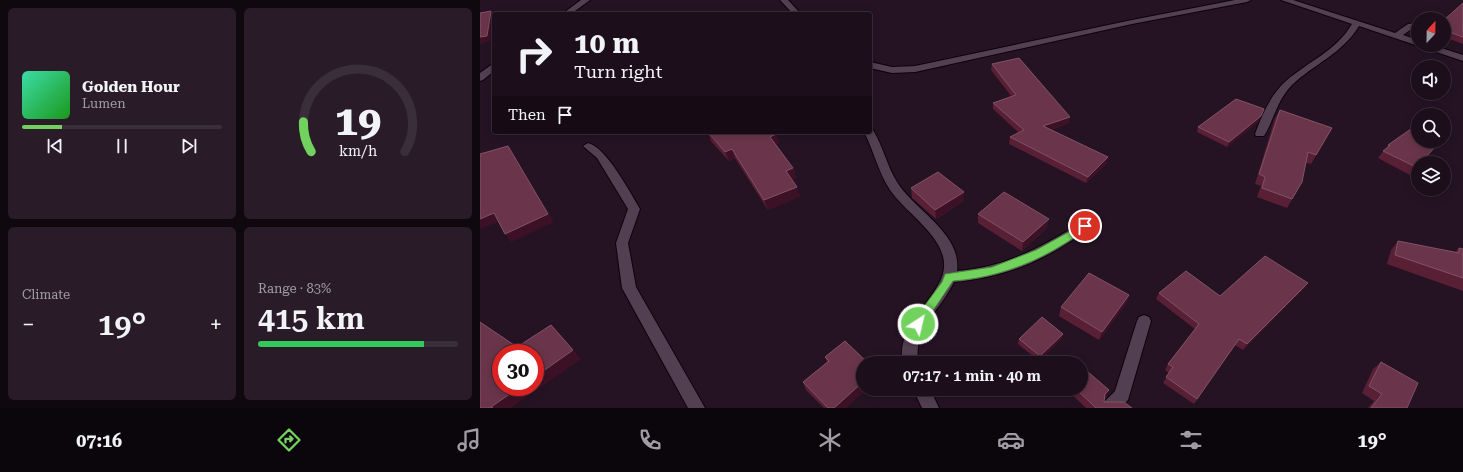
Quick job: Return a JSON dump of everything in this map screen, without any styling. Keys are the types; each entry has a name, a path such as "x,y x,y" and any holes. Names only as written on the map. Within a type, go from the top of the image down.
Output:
{"street":[{"path":"569,12 586,0"},
{"path":"784,0 795,12"},
{"path":"872,65 892,70 915,69 1132,22 1247,0"},
{"path":"1285,0 1411,41"},
{"path":"1260,134 1276,98 1289,83 1334,52 1351,33 1356,24"},
{"path":"1396,36 1411,26"},
{"path":"1445,52 1463,58"},
{"path":"480,78 492,68"},
{"path":"870,134 893,186 907,203 936,232 948,249 951,265 947,283 918,324 910,342 910,356"},
{"path":"588,146 601,156 634,210 622,243 629,288 697,408"},
{"path":"948,277 971,276 999,269 1040,253 1085,226"},
{"path":"1110,408 1122,395 1144,321"},
{"path":"925,396 931,408"}],"building":[{"path":"1463,3 1463,37 1451,33 1451,14"},
{"path":"491,11 487,36 480,37 480,13"},
{"path":"1019,58 1070,117 1043,126 1108,157 1088,177 1010,137 1024,130 993,103 1016,95 992,64"},
{"path":"1236,99 1264,109 1261,116 1229,142 1198,127"},
{"path":"1280,110 1332,128 1316,155 1308,152 1302,182 1292,199 1262,188 1265,177 1259,174"},
{"path":"1411,129 1411,148 1434,148 1427,156 1411,156 1411,165 1383,151 1390,146 1388,145"},
{"path":"710,134 776,134 770,137 793,168 786,171 797,187 764,200 732,149 725,152"},
{"path":"508,146 548,214 505,234 494,213 480,219 480,154"},
{"path":"938,172 964,192 935,210 911,188"},
{"path":"1004,192 1049,219 1023,242 978,214"},
{"path":"1398,241 1459,253 1459,248 1463,249 1463,278 1395,255"},
{"path":"1265,256 1308,283 1247,344 1239,339 1197,399 1166,377 1173,367 1168,364 1199,324 1159,293 1186,271 1220,296"},
{"path":"1089,273 1129,295 1102,332 1061,307"},
{"path":"1042,317 1063,334 1040,356 1019,339"},
{"path":"480,322 513,344 492,344 492,396 507,396 491,407 493,408 480,408"},
{"path":"551,325 573,350 544,371 544,344 522,344"},
{"path":"845,341 861,356 856,356 856,388 834,408 828,408 803,382 829,361 825,357"},
{"path":"1381,362 1418,383 1407,408 1371,408 1382,394 1369,386"},
{"path":"1088,372 1109,390 1105,394 1104,402 1124,402 1132,408 1096,408 1083,396 1088,396"}],"route":[{"path":"918,324 947,283 948,277 971,276 993,271 1040,253 1085,226"}]}
